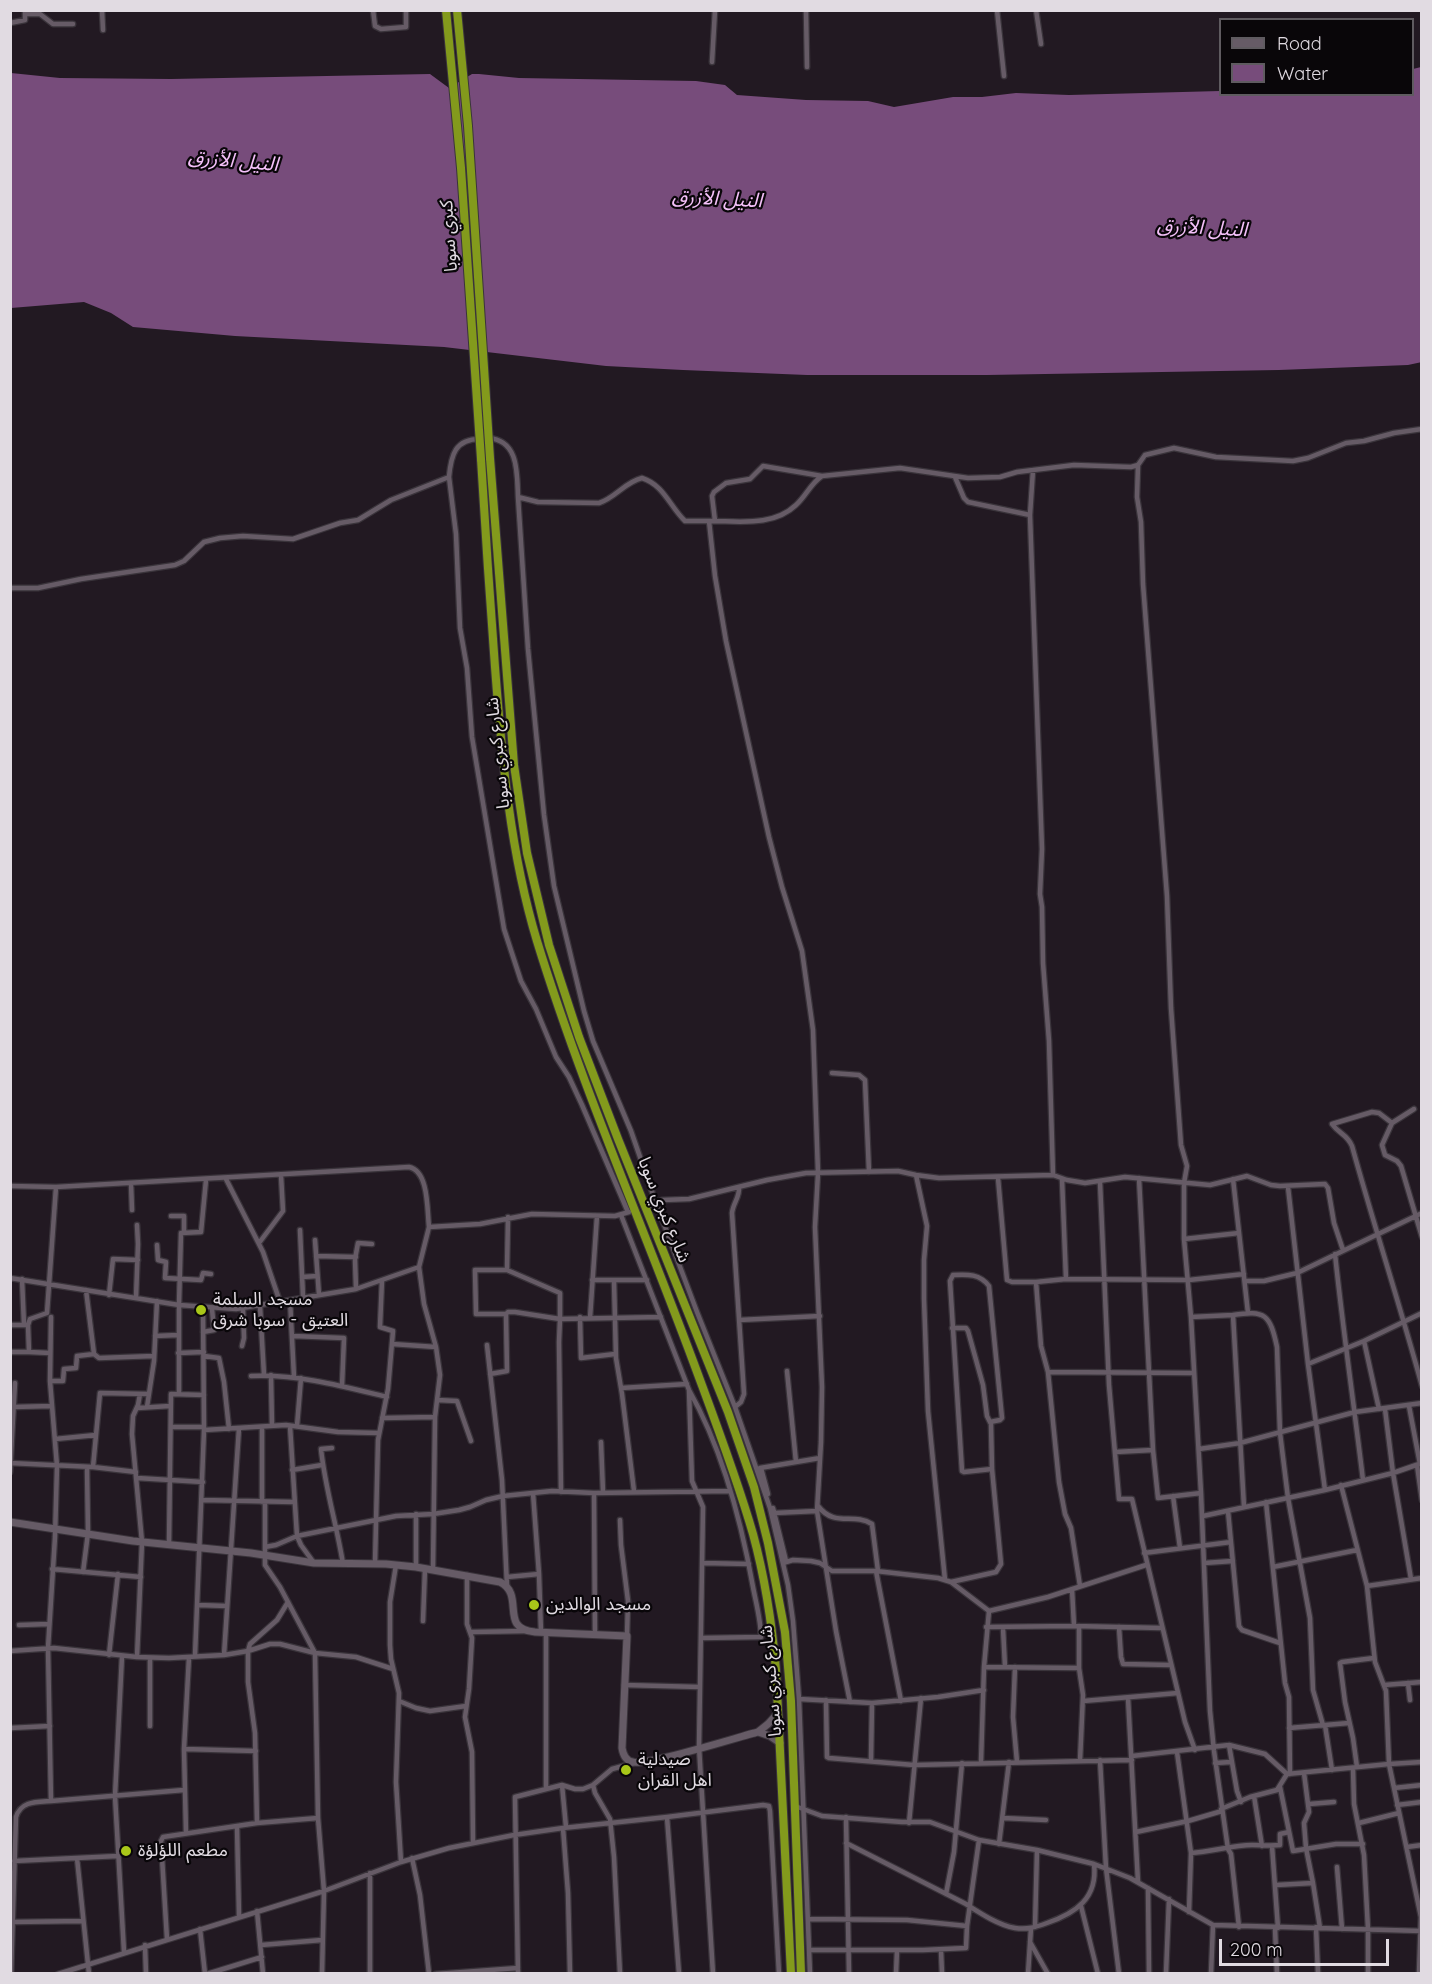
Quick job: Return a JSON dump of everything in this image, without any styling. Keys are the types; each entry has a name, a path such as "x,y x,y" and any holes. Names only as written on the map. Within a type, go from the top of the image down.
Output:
{"highway":[{"name":"كبري سوبا","path":"446,10 486,458"},
{"name":"كبري سوبا","path":"457,10 468,126 486,458"},
{"name":"شارع كبري سوبا","path":"486,458 521,816 529,862 549,945 564,993 645,1208 740,1447 758,1500 771,1557 786,1643 792,1710 799,1808 801,1974"},
{"name":"شارع كبري سوبا","path":"486,458 500,731 513,836 532,925 551,986 631,1211 664,1283 731,1464 759,1560 772,1626 791,1974"},
{"path":"759,1560 771,1557"}],"street":[{"path":"102,10 104,30"},
{"path":"373,10 375,26 381,29 406,27 406,10"},
{"path":"712,62 715,10"},
{"path":"806,10 807,67"},
{"path":"997,10 1004,76"},
{"path":"1036,10 1041,44"},
{"path":"10,23 25,20 25,12 40,14 53,24 73,24"},
{"path":"1239,1927 1231,1854 1228,1849 1221,1810 1213,1746 1203,1516 1189,1280 1184,1239 1184,1183 1187,1166 1181,1145 1167,896 1137,497 1138,465 1145,455 1174,448 1216,457 1293,461 1308,459 1346,443 1422,429"},
{"path":"429,1227 480,1224 532,1214 597,1216 621,1215 631,1211 582,1104 556,1057 536,1009 521,981 504,929 472,737 467,668 460,628 456,534 449,477 452,459 460,444 470,439 496,439 507,445 514,456 543,815 554,886 588,1024 631,1131 656,1203 759,1468 774,1513 793,1621 799,1699 799,1808 810,1974"},
{"path":"850,1702 818,1509 822,1387 815,1227 818,1173 814,1037 802,951 769,837 721,612 712,521 712,498 714,492 724,484 750,479 763,466 822,476 900,468 955,477 1000,477 1074,465 1127,468 1138,465"},
{"path":"1033,470 1030,515 1042,849 1040,894 1053,1175"},
{"path":"519,497 538,502 599,503 631,482 642,478 654,484 666,495 685,521 754,522 780,516 793,508 822,476"},
{"path":"10,588 38,588 175,565 184,561 204,543 220,538 303,537 336,524 358,520 391,500 449,477"},
{"path":"955,477 968,502 1030,515"},
{"path":"832,1073 858,1075 864,1078 868,1172"},
{"path":"1414,1109 1392,1123 1383,1141 1382,1150 1385,1155 1397,1161 1401,1166 1422,1237"},
{"path":"1392,1123 1376,1112 1332,1124 1349,1139 1422,1386"},
{"path":"10,1186 56,1187 206,1180 371,1168 413,1168 420,1173 423,1180 429,1227 419,1267 425,1313 436,1347 440,1381 435,1417 433,1514 423,1621"},
{"path":"645,1208 662,1200 689,1199 800,1174 818,1173 898,1171 933,1178 1053,1175 1079,1182 1100,1182 1118,1177 1210,1185 1247,1176 1271,1185 1288,1187 1324,1183 1328,1186 1334,1223 1343,1250"},
{"path":"259,1243 283,1211 281,1175"},
{"path":"916,1175 927,1226 924,1260 926,1364 945,1580"},
{"path":"998,1178 1007,1281 1189,1280 1244,1274"},
{"path":"1139,1178 1148,1373 1157,1497 1201,1492"},
{"path":"226,1179 259,1243 280,1302"},
{"path":"1062,1179 1066,1279"},
{"path":"1233,1179 1248,1312"},
{"path":"184,1232 201,1232 206,1180"},
{"path":"1100,1182 1109,1372 1119,1498 1131,1499 1185,1722 1195,1750"},
{"path":"131,1183 132,1210"},
{"path":"26,1325 30,1319 47,1314 56,1187"},
{"path":"735,1407 741,1402 744,1394 732,1213 739,1196 739,1187"},
{"path":"1288,1187 1325,1490"},
{"path":"1245,1281 1270,1280 1298,1273 1422,1213"},
{"path":"621,1215 687,1383 703,1416 730,1491 749,1564 761,1637 701,1638"},
{"path":"171,1216 184,1216 184,1232 181,1233 178,1335 179,1393"},
{"path":"590,1318 597,1216"},
{"path":"507,1270 508,1217"},
{"path":"136,1298 137,1225"},
{"path":"300,1230 303,1297"},
{"path":"1184,1239 1239,1233"},
{"path":"315,1240 319,1295"},
{"path":"356,1289 358,1242 372,1244"},
{"path":"157,1245 158,1260 166,1261 165,1278 201,1280 203,1273 211,1274"},
{"path":"1335,1254 1363,1480"},
{"path":"316,1256 356,1257"},
{"path":"109,1295 113,1259 138,1260"},
{"path":"10,1278 179,1305 243,1309 356,1289 419,1267"},
{"path":"561,1492 559,1342 560,1318 560,1293 507,1270 477,1269 475,1271 476,1314 515,1312 560,1318 661,1317"},
{"path":"990,1422 1002,1418 990,1288 988,1283 979,1277 966,1274 951,1277 952,1328 962,1471 992,1469"},
{"path":"302,1277 317,1276"},
{"path":"22,1279 29,1352"},
{"path":"375,1564 379,1433 387,1397 393,1330 380,1327 382,1280"},
{"path":"592,1280 647,1280"},
{"path":"614,1281 615,1354 634,1491"},
{"path":"1036,1281 1041,1346 1048,1372 1060,1492 1071,1528 1080,1586"},
{"path":"86,1290 94,1354"},
{"path":"290,1300 294,1377"},
{"path":"147,1407 154,1356 157,1301"},
{"path":"260,1306 264,1375"},
{"path":"195,1656 203,1482 203,1308"},
{"path":"203,1332 214,1330 212,1308"},
{"path":"242,1346 243,1309"},
{"path":"1191,1317 1256,1312 1264,1317 1275,1336 1278,1354 1280,1433 1288,1498 1310,1618 1313,1690 1324,1725 1332,1770"},
{"path":"1308,1364 1364,1341 1422,1313"},
{"path":"490,1374 507,1371 506,1314"},
{"path":"1233,1315 1244,1507"},
{"path":"739,1320 820,1316"},
{"path":"51,1317 50,1381 57,1466 56,1528 48,1648 51,1801"},
{"path":"580,1317 581,1358 615,1354"},
{"path":"10,1325 26,1325"},
{"path":"951,1582 996,1572 1001,1567 990,1422 987,1416 983,1385 969,1332 966,1328 952,1328"},
{"path":"155,1336 178,1335"},
{"path":"293,1336 344,1338 342,1386"},
{"path":"1364,1341 1382,1409 1411,1580"},
{"path":"392,1344 436,1347"},
{"path":"487,1345 502,1496 507,1586 512,1595 514,1621 519,1628 527,1631"},
{"path":"10,1352 50,1353"},
{"path":"178,1353 218,1356 224,1382 229,1429"},
{"path":"50,1381 63,1381 64,1369 76,1368 77,1356 94,1354 100,1358 154,1356"},
{"path":"787,1371 796,1462"},
{"path":"1048,1372 1194,1373"},
{"path":"271,1375 272,1426"},
{"path":"251,1376 301,1378 387,1397"},
{"path":"297,1426 301,1378"},
{"path":"10,1472 15,1383"},
{"path":"621,1388 687,1383"},
{"path":"690,1390 692,1481 703,1507 699,1748 713,1974"},
{"path":"83,1572 88,1533 90,1467 100,1393 148,1394"},
{"path":"137,1658 142,1542 132,1434 140,1394"},
{"path":"169,1545 171,1394 204,1395"},
{"path":"437,1400 458,1401 471,1441"},
{"path":"1199,1449 1240,1443 1355,1412 1422,1403"},
{"path":"14,1407 52,1406"},
{"path":"137,1407 170,1406"},
{"path":"1409,1406 1420,1464 1422,1500"},
{"path":"382,1418 435,1417"},
{"path":"290,1426 297,1536 314,1563"},
{"path":"171,1427 229,1429 297,1426 338,1432 379,1433"},
{"path":"262,1427 267,1568 315,1653 318,1818 324,1891 322,1974"},
{"path":"224,1655 239,1428"},
{"path":"55,1439 96,1435"},
{"path":"601,1442 603,1492"},
{"path":"332,1448 321,1449 322,1465 338,1528 343,1564"},
{"path":"1115,1452 1153,1450"},
{"path":"759,1468 820,1458"},
{"path":"11,1463 90,1467 169,1480 203,1482"},
{"path":"1203,1516 1325,1490 1420,1464"},
{"path":"292,1470 322,1465"},
{"path":"759,1468 784,1562"},
{"path":"1341,1485 1367,1586 1374,1658 1384,1685 1388,1713 1389,1764 1420,1917 1419,1974"},
{"path":"265,1551 297,1536 396,1516 433,1514 471,1507 502,1496 552,1491 594,1493 730,1491"},
{"path":"533,1493 544,1632 546,1788"},
{"path":"594,1493 595,1634"},
{"path":"1173,1496 1180,1548"},
{"path":"202,1500 294,1502"},
{"path":"1136,1832 1188,1821 1275,1790 1280,1787 1288,1774 1289,1696 1280,1643 1266,1502"},
{"path":"774,1513 818,1509 829,1517 866,1521 872,1524 877,1571 901,1701"},
{"path":"1228,1511 1239,1626 1242,1630 1280,1643"},
{"path":"416,1514 416,1567"},
{"path":"620,1520 628,1601 623,1750 628,1760 634,1763"},
{"path":"10,1522 142,1542 231,1551 265,1551 314,1563 416,1567 497,1581 507,1586"},
{"path":"1144,1553 1231,1542"},
{"path":"1273,1567 1357,1550"},
{"path":"1204,1563 1233,1561"},
{"path":"784,1562 816,1562 832,1571 877,1571 945,1580 951,1582 989,1611 1030,1602 1146,1565"},
{"path":"702,1563 749,1564"},
{"path":"396,1565 390,1602 390,1645 399,1701 396,1782 401,1862"},
{"path":"52,1569 141,1577"},
{"path":"109,1655 118,1574"},
{"path":"507,1577 539,1574"},
{"path":"467,1575 466,1624 472,1638 471,1671 466,1706 466,1722 472,1752 472,1843"},
{"path":"1367,1586 1422,1578"},
{"path":"1072,1588 1083,1701 1080,1761"},
{"path":"257,1824 256,1751 248,1652 250,1644 277,1620 288,1602"},
{"path":"198,1605 227,1606"},
{"path":"981,1762 984,1667 989,1611"},
{"path":"19,1625 49,1624"},
{"path":"987,1628 1076,1626 1162,1628"},
{"path":"1119,1627 1121,1657 1124,1664 1171,1665"},
{"path":"1003,1628 1005,1667"},
{"path":"471,1632 527,1631 627,1636"},
{"path":"10,1651 48,1648 137,1658 189,1657 248,1652 262,1646 280,1644 315,1653 356,1657 393,1669"},
{"path":"122,1656 115,1797 124,1952"},
{"path":"186,1833 184,1749 189,1657"},
{"path":"150,1658 150,1726"},
{"path":"1368,1974 1363,1844 1354,1804 1353,1738 1345,1702 1341,1662 1374,1658"},
{"path":"984,1667 1079,1668"},
{"path":"1015,1667 1013,1717 1017,1762"},
{"path":"1384,1685 1422,1682"},
{"path":"1408,1683 1410,1700"},
{"path":"624,1685 700,1687"},
{"path":"799,1699 872,1703 984,1690"},
{"path":"1083,1701 1178,1694"},
{"path":"909,1822 921,1698"},
{"path":"1128,1698 1138,1882"},
{"path":"826,1700 828,1758 914,1765 1080,1761 1132,1758 1229,1745 1265,1754 1288,1774 1422,1762"},
{"path":"399,1701 430,1711 466,1706"},
{"path":"871,1760 872,1703"},
{"path":"436,1974 518,1971 514,1797 562,1785 578,1789 593,1785 608,1770 758,1732 778,1713"},
{"path":"1289,1728 1349,1723"},
{"path":"10,1728 50,1726"},
{"path":"758,1732 780,1743"},
{"path":"1229,1745 1241,1802"},
{"path":"184,1749 256,1751"},
{"path":"1177,1752 1191,1853 1189,1912"},
{"path":"1100,1760 1106,1868 1119,1974"},
{"path":"999,1844 1009,1762"},
{"path":"1215,1763 1231,1762"},
{"path":"946,1894 962,1763"},
{"path":"1304,1773 1309,1804 1309,1815 1304,1823 1318,1927 1318,1974"},
{"path":"562,1785 570,1974"},
{"path":"593,1785 611,1822 620,1974"},
{"path":"1394,1788 1422,1785"},
{"path":"1280,1787 1293,1851 1336,1844 1363,1844"},
{"path":"11,1974 15,1820 18,1811 28,1803 184,1790"},
{"path":"1254,1796 1262,1846"},
{"path":"1309,1804 1334,1802"},
{"path":"1397,1805 1422,1802"},
{"path":"58,1974 324,1891 412,1858 472,1843 514,1834 769,1806 779,1974"},
{"path":"799,1808 822,1816 933,1822 979,1840 1038,1850 1094,1864 1138,1882 1213,1925 1421,1931"},
{"path":"1359,1823 1399,1813"},
{"path":"668,1817 679,1974"},
{"path":"846,1817 849,1974"},
{"path":"167,1939 162,1838 237,1826 318,1818"},
{"path":"1003,1818 1046,1820"},
{"path":"237,1826 238,1917"},
{"path":"1191,1853 1253,1845 1280,1845 1280,1834 1289,1832"},
{"path":"809,1950 966,1948 979,1840"},
{"path":"846,1843 1012,1928 1033,1928 1064,1916 1081,1906 1092,1885 1094,1864"},
{"path":"1407,1847 1422,1845"},
{"path":"1272,1846 1276,1885 1277,1974"},
{"path":"1028,1974 1038,1850"},
{"path":"14,1861 118,1856"},
{"path":"77,1858 89,1974"},
{"path":"412,1858 420,1895 429,1974"},
{"path":"1337,1867 1342,1929"},
{"path":"370,1873 370,1974"},
{"path":"1276,1885 1313,1883"},
{"path":"1148,1888 1149,1974"},
{"path":"1166,1974 1169,1899"},
{"path":"1081,1906 1098,1974"},
{"path":"257,1911 263,1974"},
{"path":"808,1919 907,1920 967,1926"},
{"path":"12,1923 83,1922"},
{"path":"1211,1974 1213,1925"},
{"path":"200,1929 206,1974 262,1957"},
{"path":"261,1945 322,1940"},
{"path":"1030,1942 1048,1974"},
{"path":"145,1945 146,1974"},
{"path":"896,1974 897,1950"},
{"path":"941,1950 942,1974"}],"water":[{"name":"النيل الأزرق","path":"1421,67 1422,362 1408,365 1279,370 987,375 807,375 683,370 606,366 444,347 235,336 133,327 111,313 84,302 11,308 11,73 60,78 171,79 430,74 449,88 472,74 519,78 696,81 725,85 737,95 806,100 868,101 894,107 953,97 982,97 1016,93 1069,95 1219,91 1219,96 1414,96 1414,69"}],"place":[{"name":"مسجد السلمة العتيق - سوبا شرق","path":"201,1310"},
{"name":"مسجد الوالدين","path":"534,1605"},
{"name":"صيدلية اهل القران","path":"626,1770"},
{"name":"مطعم اللؤلؤة","path":"126,1851"}]}
